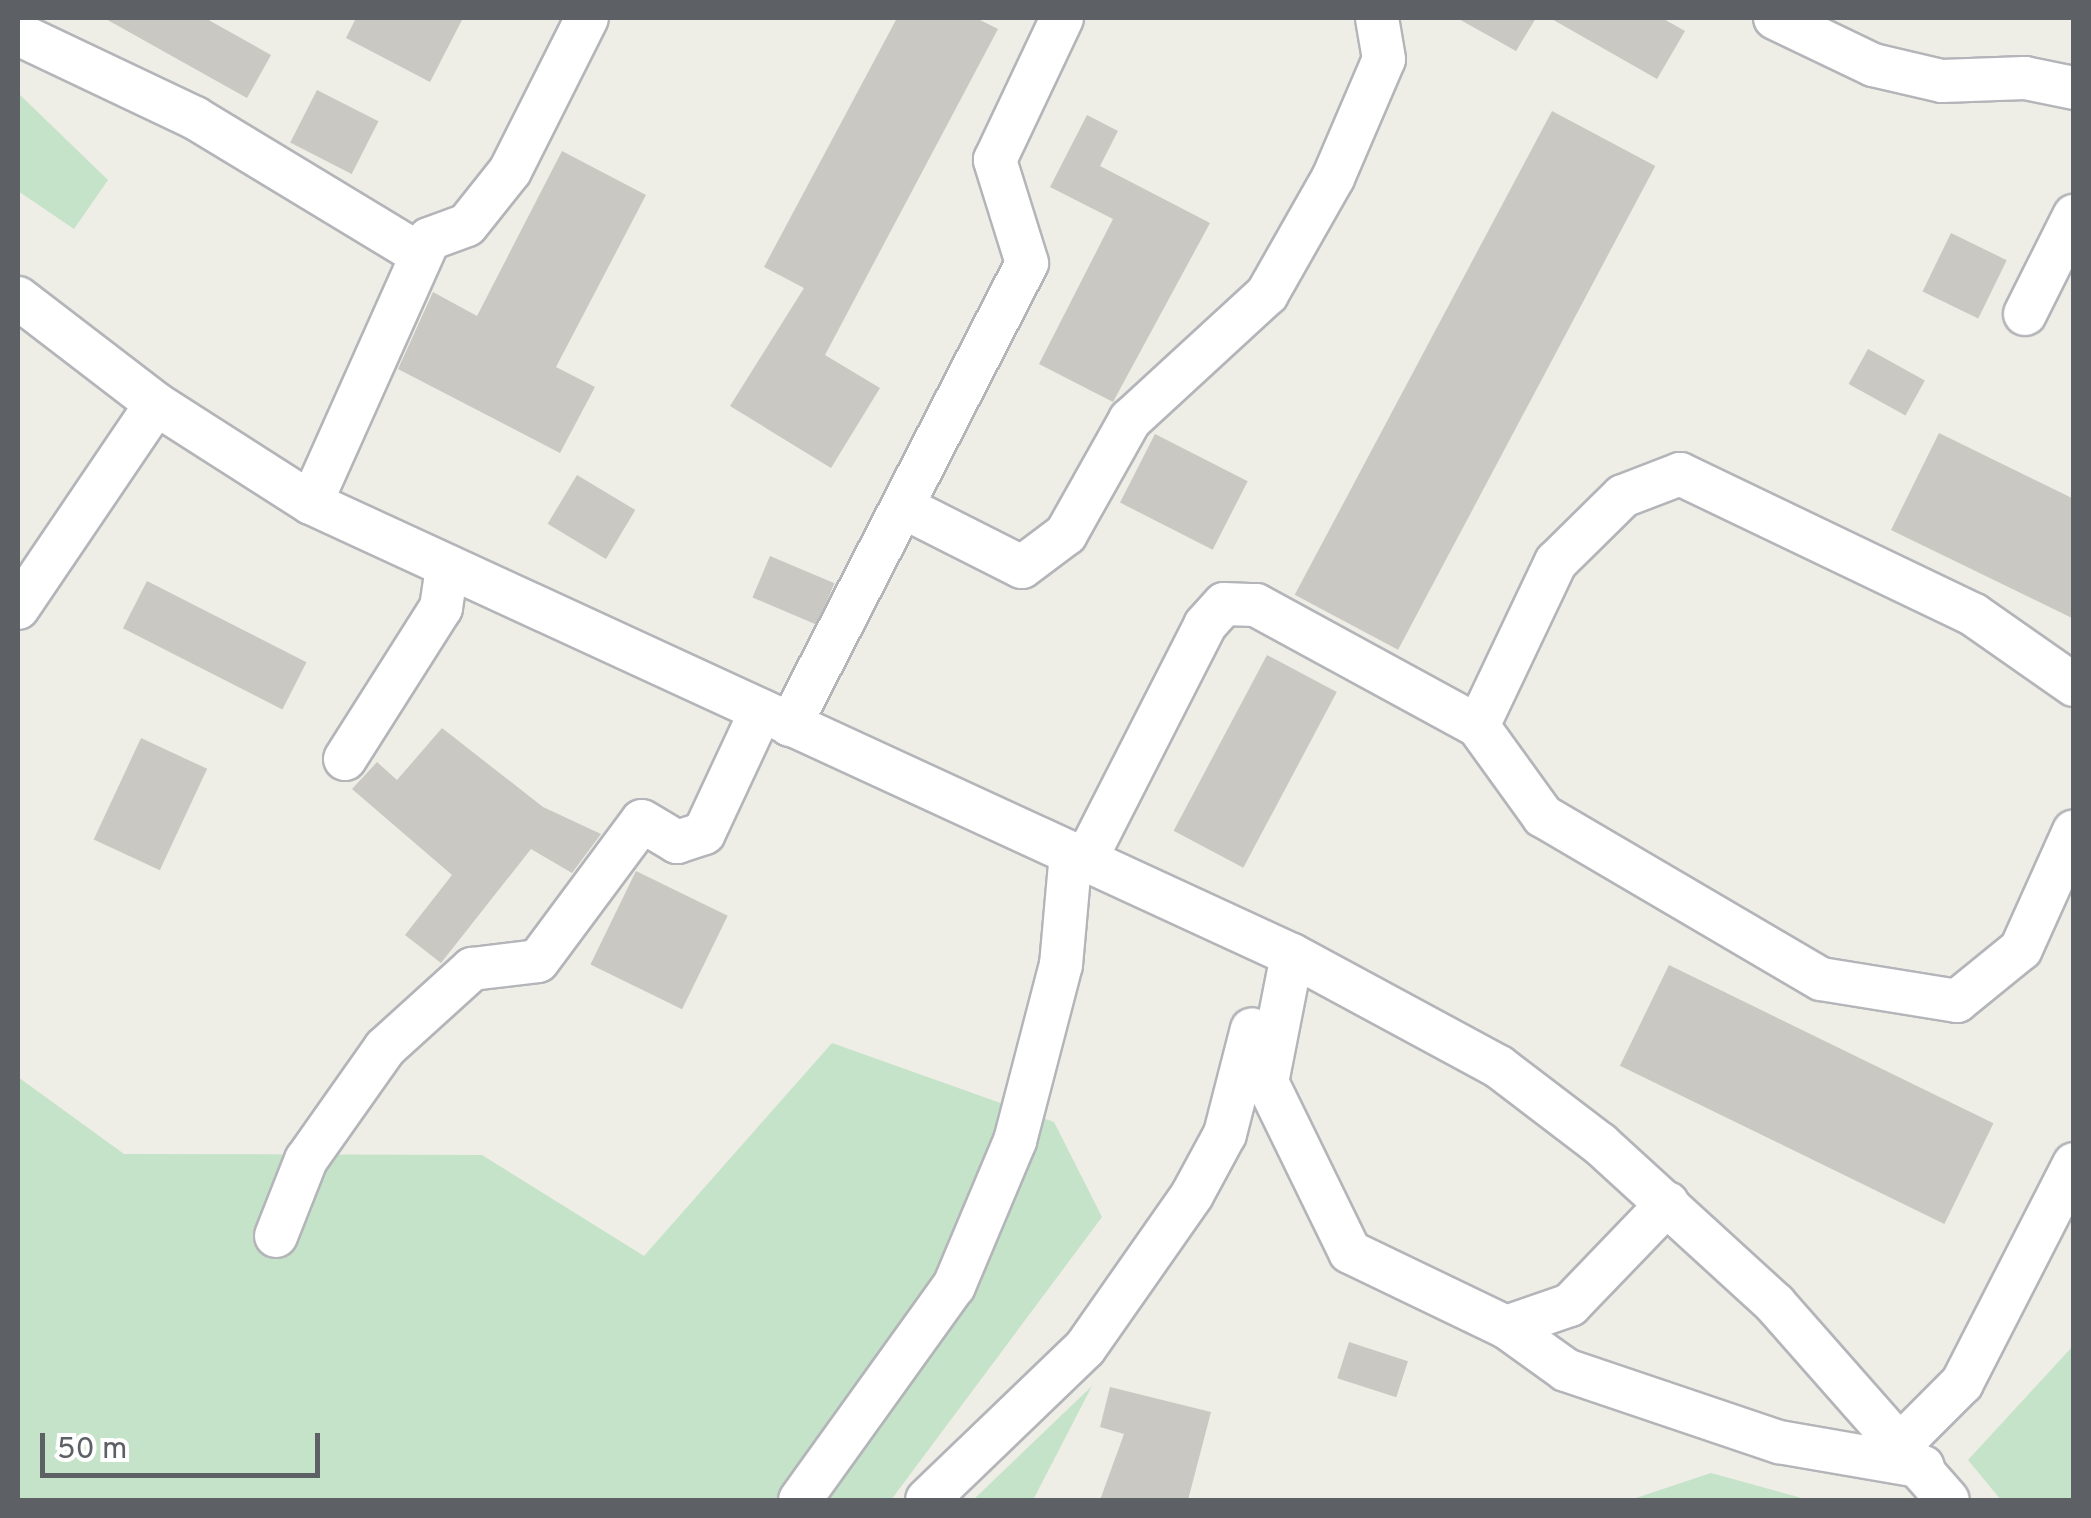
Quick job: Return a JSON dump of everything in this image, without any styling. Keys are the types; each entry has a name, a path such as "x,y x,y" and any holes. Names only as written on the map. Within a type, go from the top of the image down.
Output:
{"street":[{"path":"311,503 428,239 467,225 510,171 587,18"},
{"path":"276,1236 306,1160 386,1048 472,970 538,961 642,821 677,842 704,833 903,507 1026,263 995,160 1062,18"},
{"path":"903,507 1022,567 1066,534 1130,420 1184,361 1268,294 1333,178 1384,59 1378,18"},
{"path":"1775,18 1873,65 1942,81 2025,78 2074,88"},
{"path":"18,34 195,118 421,255"},
{"path":"2025,314 2074,216"},
{"path":"18,298 156,404 311,503 1283,951 1500,1067 1668,1203 1924,1470"},
{"path":"18,608 156,404"},
{"path":"1478,726 1556,562 1624,496 1680,474 1974,616 2074,685"},
{"path":"345,759 440,608 447,568"},
{"path":"800,1500 954,1286 1008,1159 1061,965 1078,856 1205,625 1224,604 1256,605 1478,726 1543,816 1586,845 1821,979 1894,996 1957,1000 2022,949 2074,831"},
{"path":"1283,951 1267,1082 1350,1252 1506,1328 1566,1370 1779,1442 1924,1470"},
{"path":"926,1500 1086,1348 1192,1195 1225,1134 1283,951"},
{"path":"1924,1470 1962,1383 2074,1164"},
{"path":"1506,1328 1570,1305 1668,1203"}],"green space":[{"path":"18,93 108,180 74,229 18,191"},
{"path":"832,1043 1054,1122 1102,1217 891,1500 18,1500 18,1077 124,1154 482,1155 644,1256"},
{"path":"2073,1346 2073,1500 2001,1500 1968,1460"},
{"path":"1092,1386 1033,1500 973,1500"},
{"path":"1711,1473 1809,1500 1630,1500"}],"building":[{"path":"104,18 205,18 271,55 247,98"},
{"path":"356,18 463,18 430,82 346,38"},
{"path":"897,18 976,18 998,29 825,355 880,388 831,468 730,406 804,288 764,267"},
{"path":"1457,18 1536,18 1516,51"},
{"path":"1550,18 1662,18 1685,31 1657,79"},
{"path":"317,90 378,121 352,174 290,143"},
{"path":"1552,111 1655,166 1398,650 1295,595"},
{"path":"1087,115 1118,131 1100,166 1210,223 1113,402 1039,364 1113,219 1050,187"},
{"path":"562,151 646,195 556,367 595,387 560,453 398,369 433,292 477,316"},
{"path":"1951,233 2007,260 1978,319 1923,291"},
{"path":"1868,349 1925,381 1905,415 1849,384"},
{"path":"1939,433 2074,499 2074,619 1891,530"},
{"path":"1155,434 1248,481 1213,550 1120,503"},
{"path":"577,475 635,510 606,559 548,524"},
{"path":"770,556 834,583 817,625 752,597"},
{"path":"147,581 306,662 282,709 123,628"},
{"path":"1267,655 1337,692 1243,868 1174,831"},
{"path":"442,728 543,807 601,834 572,873 531,849 441,963 405,935 452,875 352,789 377,762 397,780"},
{"path":"141,738 207,769 160,870 94,840"},
{"path":"636,871 728,916 682,1009 590,964"},
{"path":"1669,965 1993,1123 1944,1224 1620,1066"},
{"path":"1349,1342 1408,1361 1396,1397 1337,1378"},
{"path":"1110,1387 1211,1412 1188,1500 1100,1500 1124,1434 1100,1427"}]}
